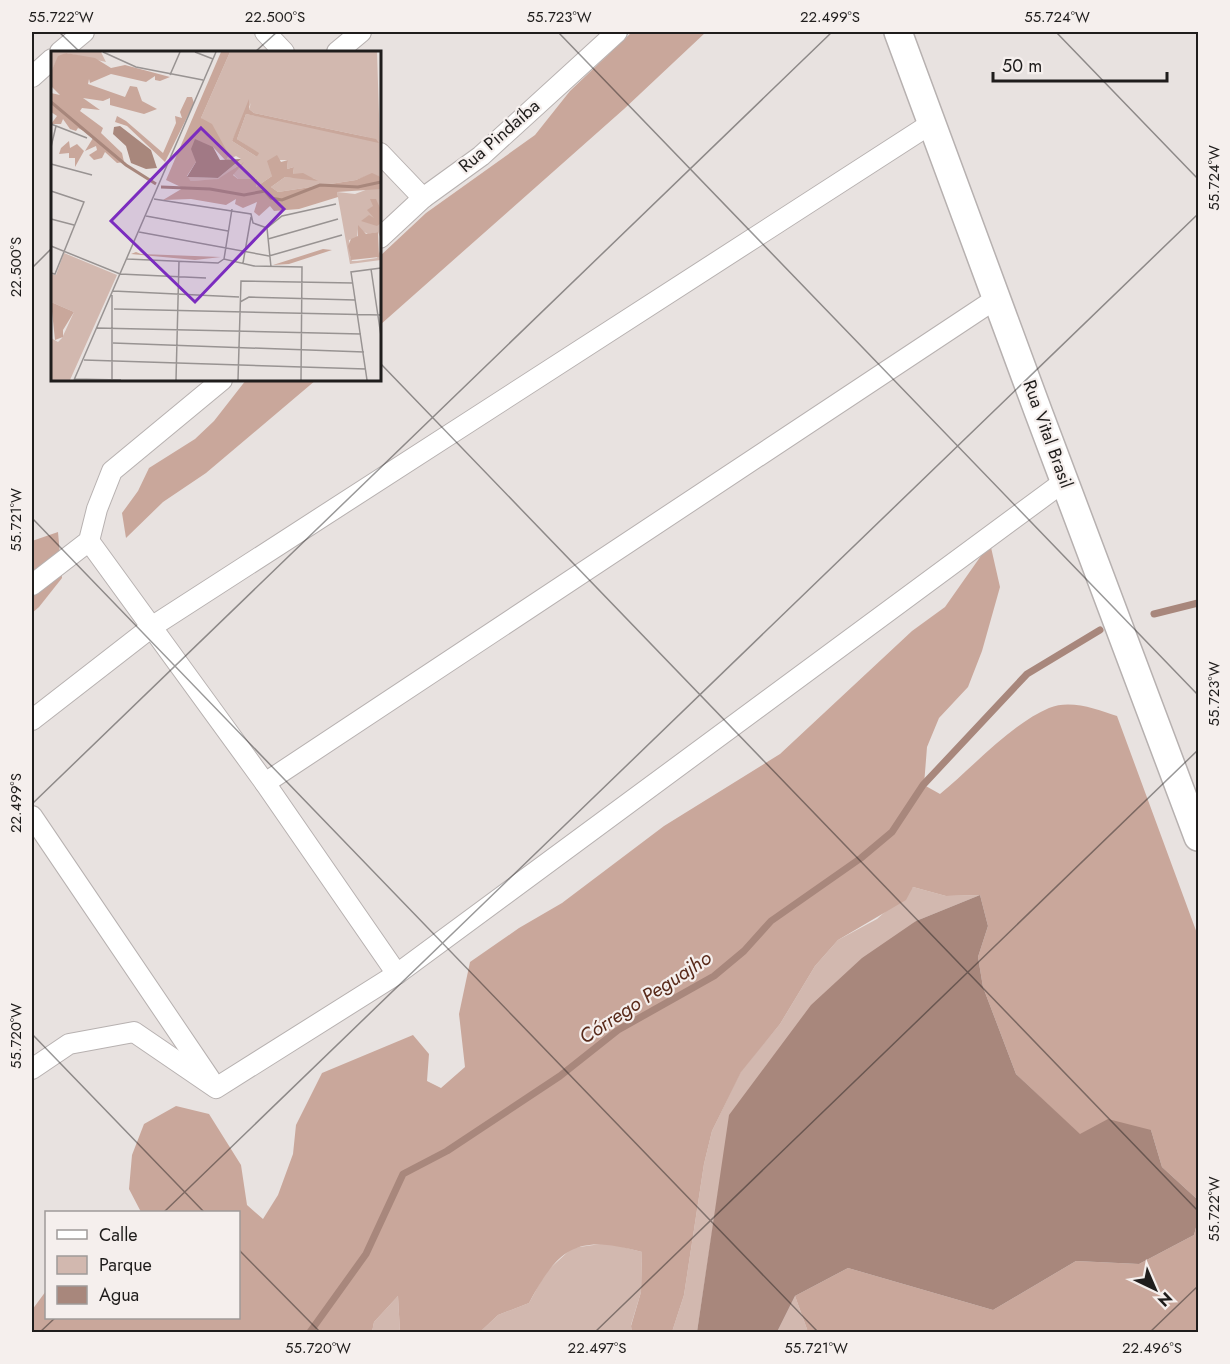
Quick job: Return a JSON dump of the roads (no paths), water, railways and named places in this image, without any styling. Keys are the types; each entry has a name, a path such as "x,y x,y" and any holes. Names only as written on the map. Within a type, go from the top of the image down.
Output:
{"main road":[{"name":"Rua Vital Brasil","path":"898,32 1066,480 1122,639 1198,837"}],"street":[{"path":"61,51 84,32"},
{"path":"265,32 283,51"},
{"path":"338,51 361,32"},
{"name":"Rua Pindaíba","path":"381,237 423,198 481,156 616,32"},
{"path":"32,77 51,60"},
{"path":"32,720 153,626 932,123"},
{"path":"381,154 423,198"},
{"path":"266,783 997,298"},
{"path":"32,585 89,541 97,509 112,471 221,381"},
{"path":"216,1088 397,974 1066,480"},
{"path":"89,541 266,783 397,974"},
{"path":"32,816 216,1088"},
{"path":"32,1069 69,1044 134,1032 216,1088"}],"water":[{"path":"980,895 988,926 978,957 983,987 1016,1074 1080,1134 1108,1119 1151,1130 1162,1167 1198,1200 1198,1220 1194,1235 1139,1264 1076,1261 993,1310 848,1268 795,1296 777,1332 697,1332 729,1115 811,1005 862,958 916,921"}],"waterway":[{"name":"Córrego Peguajho","path":"1154,614 1198,603"},
{"name":"Córrego Peguajho","path":"310,1332 366,1254 403,1174 447,1151 560,1076 618,1030 714,976 744,951 771,921 861,858 892,832 923,785 1027,674 1100,630"}]}
